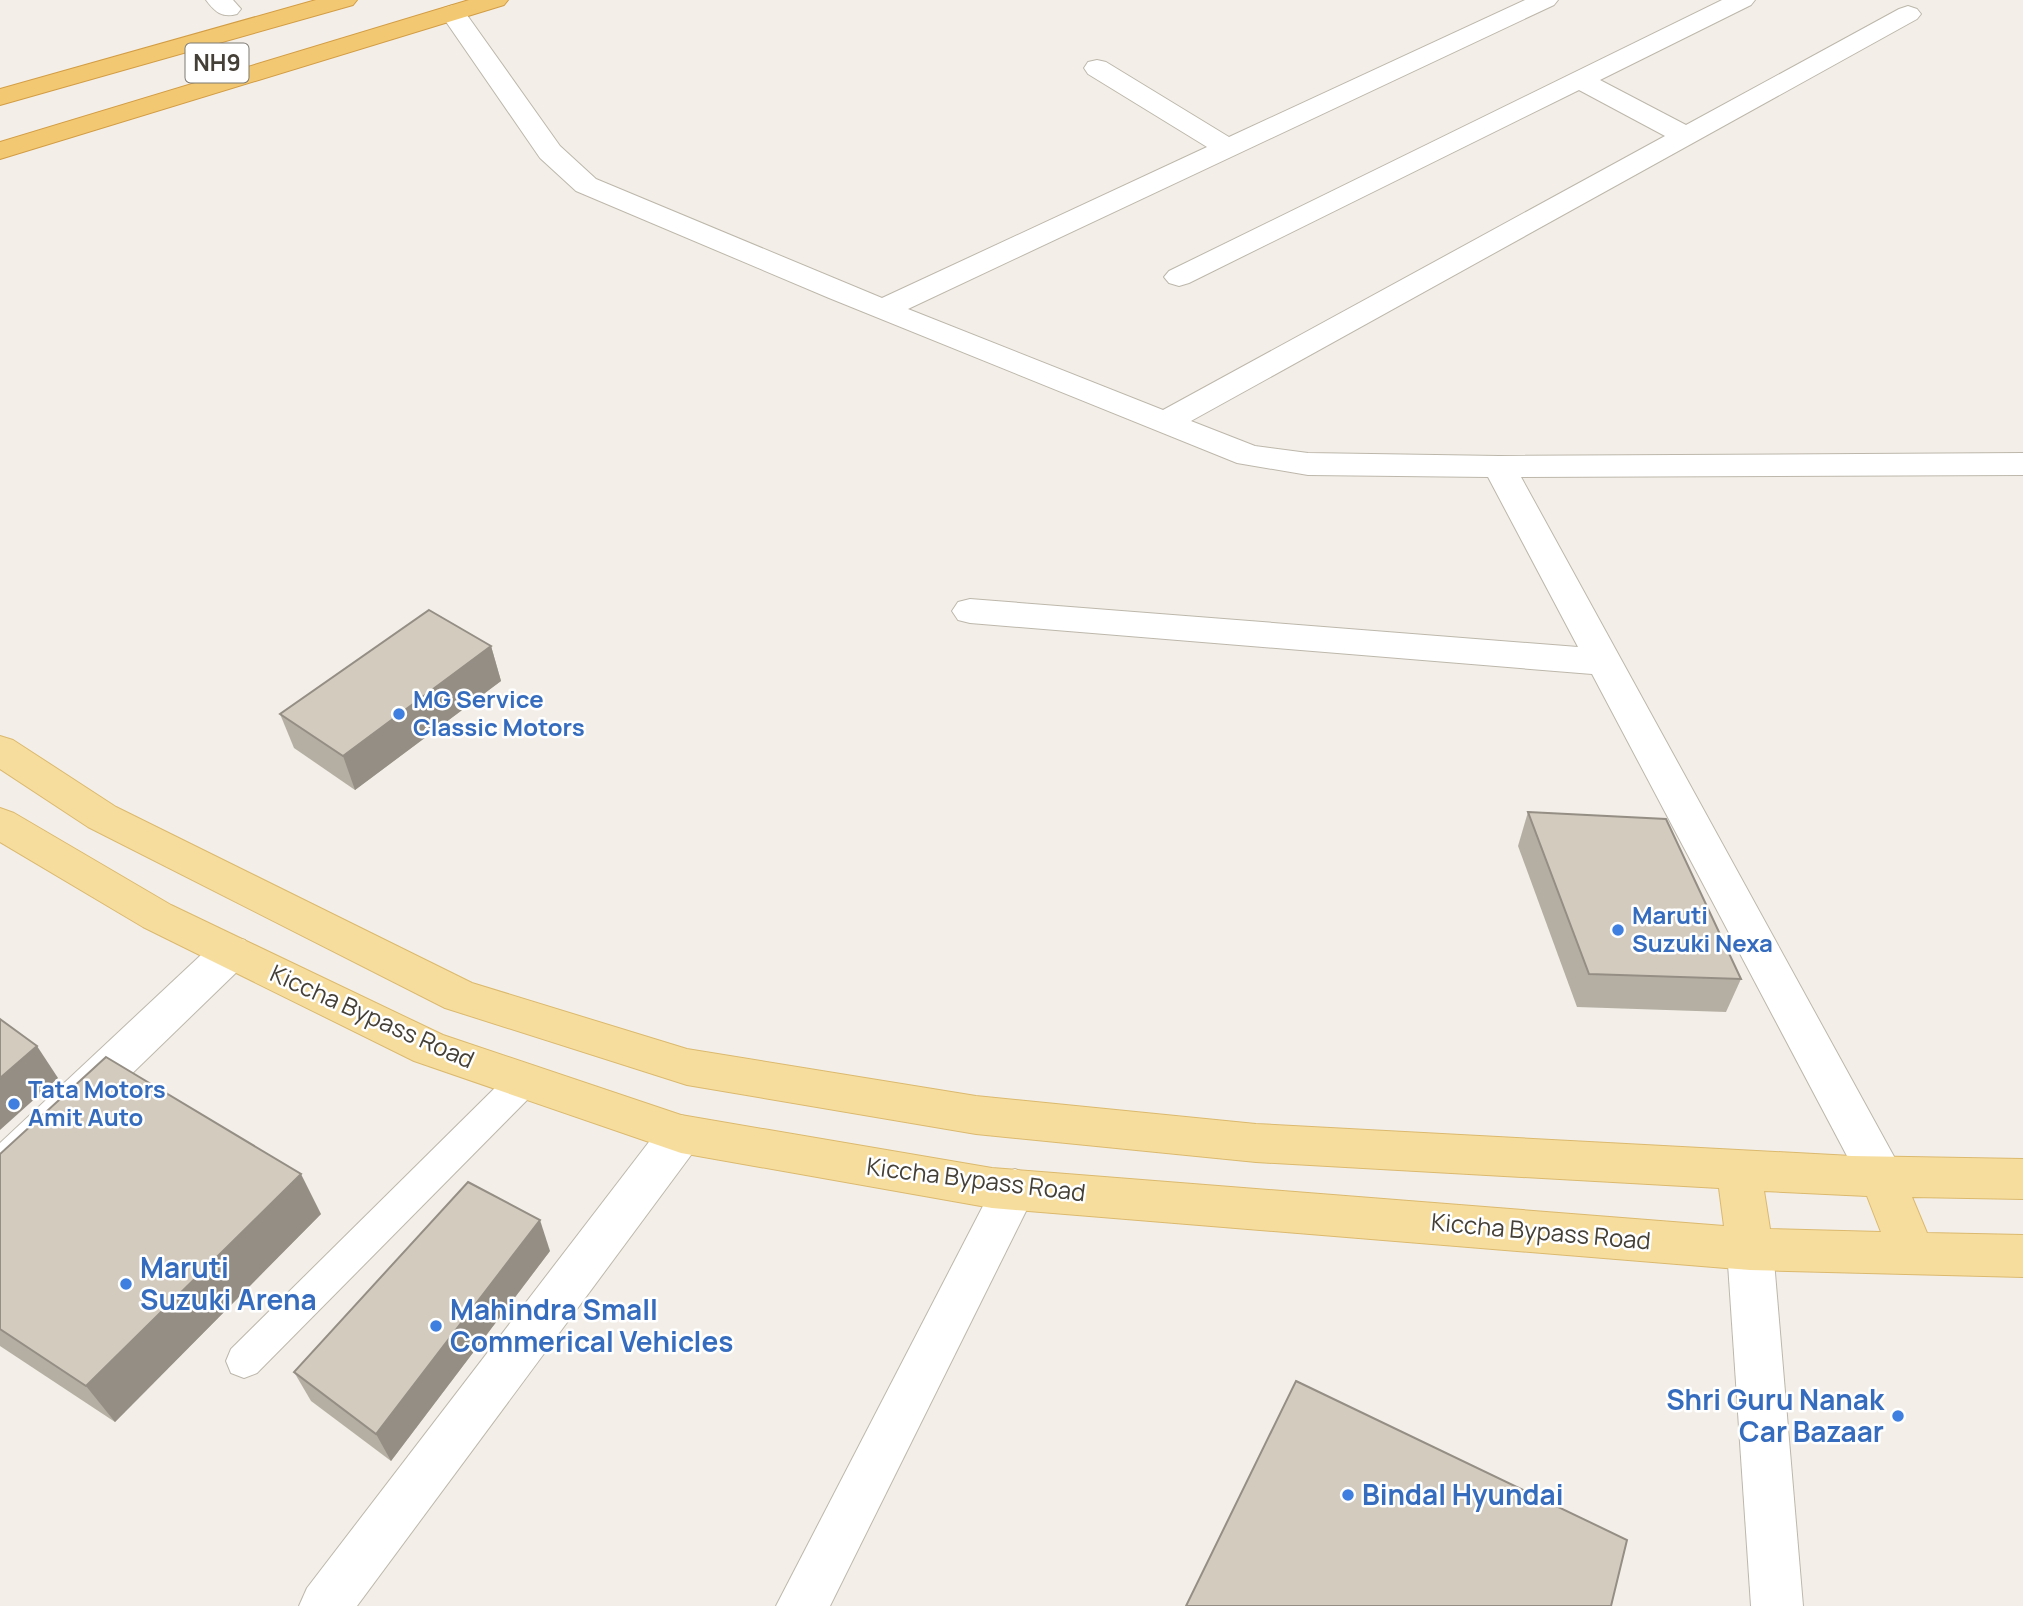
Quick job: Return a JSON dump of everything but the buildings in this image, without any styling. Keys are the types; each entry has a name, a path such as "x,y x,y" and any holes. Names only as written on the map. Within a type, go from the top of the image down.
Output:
{"highway":[{"path":"0,73 223,4 260,0"},
{"name":"NH9","path":"0,125 299,26 344,0"},
{"path":"0,151 299,26 495,0"},
{"name":"NH9","path":"0,97 299,26"}],"main road":[{"path":"0,750 102,817 460,996 687,1067 976,1115 1270,1144 1881,1176 2023,1179"},
{"name":"Kiccha Bypass Road","path":"0,823 157,916 429,1048 681,1134 1015,1189 1750,1249 2023,1256"},
{"path":"1739,1169 1750,1249"},
{"path":"1881,1176 1913,1254"}],"street":[{"path":"1179,277 1742,0"},
{"path":"883,309 1533,2"},
{"path":"443,6 550,152 586,185 883,309 1249,456 1308,464 1499,467 2023,464"},
{"path":"1165,422 1908,14"},
{"path":"1097,68 1228,148"},
{"path":"1579,80 1686,136"},
{"path":"1499,467 1881,1176"},
{"path":"970,611 1604,662"},
{"path":"0,1171 230,952"},
{"path":"325,1606 681,1134"},
{"path":"802,1606 1015,1189"},
{"path":"1750,1249 1777,1606"}],"lane":[{"path":"244,1361 524,1081"}],"place":[{"name":"MG Service Classic Motors","path":"399,714"},
{"name":"Maruti Suzuki Nexa","path":"1618,930"},
{"name":"Tata Motors Amit Auto","path":"14,1104"},
{"name":"Maruti Suzuki Arena","path":"126,1284"},
{"name":"Mahindra Small Commerical Vehicles","path":"436,1326"},
{"name":"Shri Guru Nanak Car Bazaar","path":"1898,1416"},
{"name":"Bindal Hyundai","path":"1348,1495"}]}
